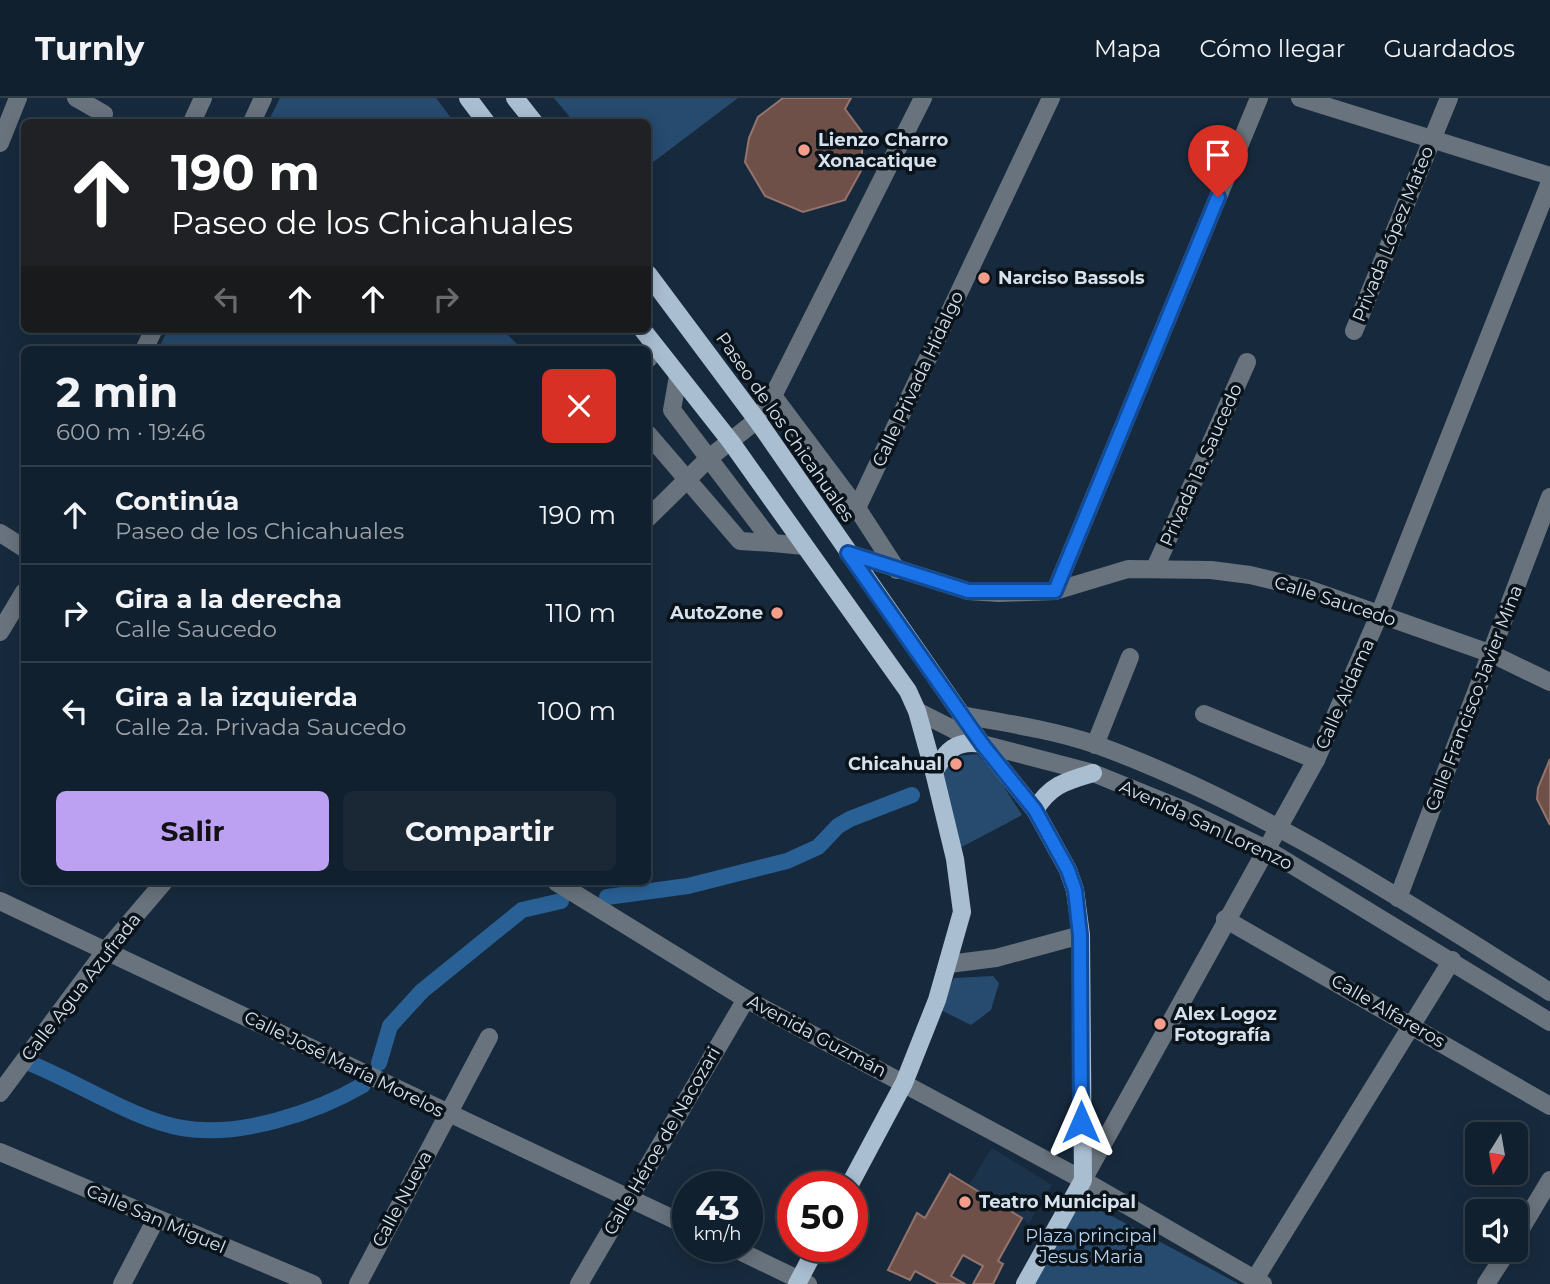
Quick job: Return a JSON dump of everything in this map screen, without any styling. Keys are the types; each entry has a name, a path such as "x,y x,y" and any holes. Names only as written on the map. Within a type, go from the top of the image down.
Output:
{"main road":[{"path":"468,98 484,119"},
{"path":"516,98 532,119"},
{"name":"Paseo de los Chicahuales","path":"651,278 758,420 961,715 1035,810 1072,880 1080,935 1083,1180"},
{"path":"652,354 678,376 731,442 908,691 917,711 934,772 955,859 962,912 949,964 904,1083 857,1171"},
{"path":"908,691 919,696 931,696 939,682"},
{"path":"934,772 953,746 970,742 982,744"},
{"path":"1035,810 1046,792 1060,782 1093,773"},
{"path":"1025,1284 1083,1180"},
{"path":"802,1283 811,1262"}],"street":[{"path":"0,143 18,98"},
{"path":"76,98 105,111"},
{"path":"193,119 202,98"},
{"path":"253,119 263,98"},
{"path":"651,516 709,458 758,420 774,396 923,98"},
{"name":"Calle Privada Hidalgo","path":"857,508 1051,98"},
{"path":"1055,591 1259,98"},
{"path":"1300,98 1550,176"},
{"name":"Privada López Mateo","path":"1354,331 1448,98"},
{"name":"Calle Aldama","path":"1083,1180 1315,760 1380,615 1550,182"},
{"name":"Privada 1a. Saucedo","path":"1155,568 1247,362"},
{"path":"678,376 672,410 773,543"},
{"name":"Paseo de los Chicahuales","path":"774,396 857,508 897,570"},
{"path":"651,437 740,541 804,546"},
{"name":"Calle Francisco Javier Mina","path":"1398,898 1550,498"},
{"path":"0,533 21,546"},
{"name":"Calle Saucedo","path":"848,553 968,591 1055,591 1128,569 1155,568 1250,575 1308,589 1492,654 1550,682"},
{"path":"0,632 21,597"},
{"path":"1095,745 1129,657"},
{"name":"Avenida San Lorenzo","path":"917,711 982,744 1093,773 1182,809 1266,849 1550,1022"},
{"path":"1204,714 1315,760"},
{"name":"Avenida San Lorenzo","path":"961,715 1056,733 1095,745 1176,777 1278,827 1550,992"},
{"name":"Calle Agua Azufrada","path":"0,1093 106,950 161,885"},
{"name":"Avenida Guzmán","path":"561,885 746,999 1083,1180 1259,1282"},
{"name":"Calle José María Morelos","path":"0,901 672,1218"},
{"name":"Calle Alfareros","path":"1225,919 1412,1024 1550,1107"},
{"path":"949,964 996,958 1080,935"},
{"path":"1259,1282 1452,960"},
{"name":"Calle Héroe de Nacozari","path":"579,1284 746,999"},
{"name":"Calle Nueva","path":"358,1284 489,1037"},
{"name":"Calle San Miguel","path":"0,1152 313,1284"},
{"path":"1528,1217 1550,1180"},
{"path":"122,1284 156,1219"},
{"path":"761,1262 802,1283"},
{"path":"1486,1284 1500,1262"}],"shaded area":[{"path":"992,1148 1052,1185 1029,1223 969,1185"}],"green space":[{"path":"280,98 436,98 452,119 270,119"},
{"path":"554,98 738,98 651,164 651,119 572,119"},
{"path":"166,333 506,333 519,346 160,346"},
{"path":"977,754 999,779 1022,815 958,849 942,782 949,757"},
{"path":"993,976 999,983 991,1010 971,1025 939,1009 954,978"},
{"name":"Plaza principal Jesus Maria","path":"1078,1198 1239,1284 1028,1284"}],"building":[{"name":"Lienzo Charro Xonacatique","path":"783,98 851,98 845,109 862,132 862,169 845,200 803,212 765,196 745,162 749,138 758,117"},
{"path":"1550,759 1550,825 1537,799 1538,788"},
{"path":"950,1174 1022,1218 998,1261 1003,1264 993,1284 973,1284 983,1266 963,1255 951,1276 965,1284 939,1284 915,1271 910,1280 888,1270 917,1213 925,1218"}],"waterway":[{"path":"607,897 688,886 787,861 818,847 838,826 850,819 912,795"},
{"path":"379,1063 390,1026 422,991 522,910 561,901"},
{"path":"29,1063 144,1117 182,1128 204,1130 276,1121 322,1105 363,1085"}],"place":[{"name":"Lienzo Charro Xonacatique","path":"804,150"},
{"name":"Narciso Bassols","path":"984,278"},
{"name":"AutoZone","path":"777,613"},
{"name":"Chicahual","path":"956,764"},
{"name":"Alex Logoz Fotografía","path":"1160,1024"},
{"name":"Teatro Municipal","path":"965,1202"}],"route":[{"path":"1081,1122 1080,935 1075,890 1068,870 1035,810 982,744 848,553 968,591 1055,591 1218,197"}]}
